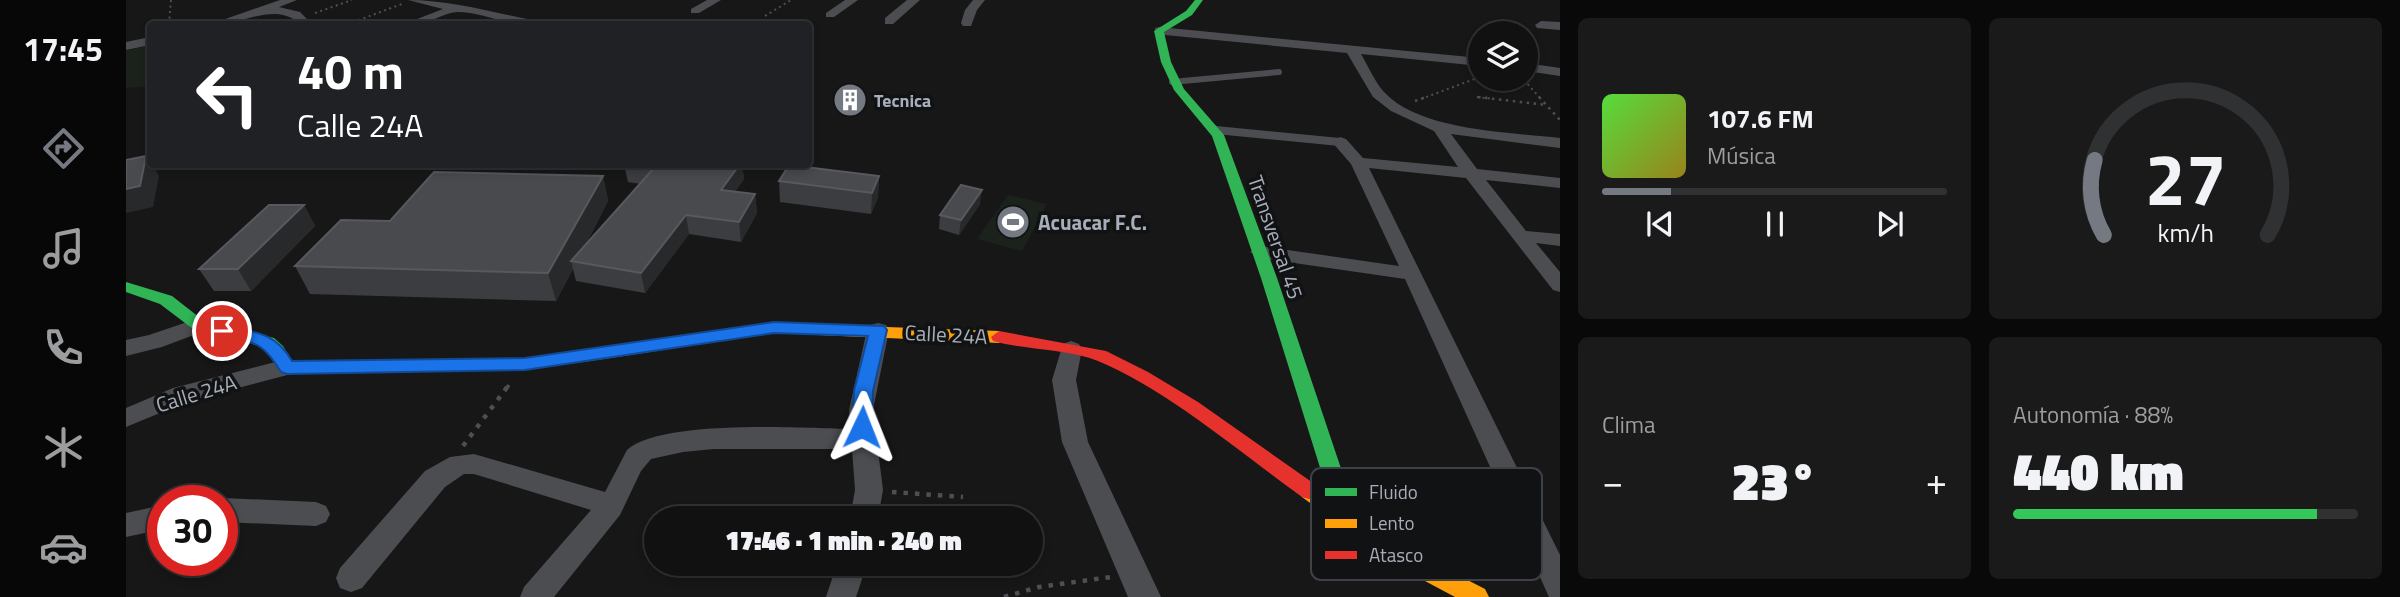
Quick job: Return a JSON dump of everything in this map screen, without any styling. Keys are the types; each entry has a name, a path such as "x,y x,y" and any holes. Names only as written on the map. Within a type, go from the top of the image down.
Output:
{"street":[{"path":"240,0 243,17"},
{"path":"228,21 291,0"},
{"path":"414,0 518,21"},
{"path":"695,11 715,0"},
{"path":"830,15 852,0"},
{"path":"890,21 914,0"},
{"path":"967,23 971,10 979,0"},
{"path":"1158,31 1189,13 1199,0"},
{"path":"267,8 296,14 303,21"},
{"path":"424,21 456,8"},
{"path":"483,21 495,16"},
{"path":"1541,25 1560,26"},
{"path":"1158,31 1468,61"},
{"name":"Transversal 45","path":"1158,31 1172,82 1191,106 1216,130 1260,252 1330,468"},
{"path":"126,46 147,42"},
{"path":"1352,50 1378,94 1396,108 1439,128 1560,143"},
{"path":"1538,68 1560,72"},
{"path":"1439,128 1470,172 1560,286"},
{"path":"1340,142 1357,162 1504,468"},
{"path":"1357,162 1560,183"},
{"path":"1521,236 1560,240"},
{"path":"1260,252 1413,274"},
{"path":"126,287 166,300 199,325 268,342 277,350 287,368"},
{"path":"126,348 154,342 199,325"},
{"name":"Calle 24A","path":"126,418 182,394 287,368 525,364 774,328 878,330 994,337 1100,355 1142,376 1191,407 1311,493"},
{"path":"866,506 869,490 861,410 878,330"},
{"path":"1071,349 1063,380 1075,442 1146,597"},
{"path":"535,597 611,505 628,471 642,452 666,444 803,438 864,439"},
{"path":"351,578 435,479 459,464 474,464 611,505"},
{"path":"238,511 316,514"},
{"path":"126,525 147,520"},
{"path":"1542,549 1560,587"},
{"path":"841,597 848,576"},
{"name":"Calle 24A","path":"1442,580 1471,596"}],"lane":[{"path":"1172,82 1279,72"},
{"path":"1216,130 1340,142"}],"path":[{"path":"169,21 171,0"},
{"path":"315,13 352,0"},
{"path":"356,21 414,0"},
{"path":"765,16 791,0"},
{"path":"1396,108 1468,81"},
{"path":"1534,91 1560,120"},
{"path":"1477,97 1546,105"},
{"path":"446,470 525,364"},
{"path":"869,490 963,497"},
{"path":"1004,597 1040,587 1133,573"}],"shaded area":[{"path":"147,46 147,86 126,88 126,51"},
{"name":"Acuacar F.C.","path":"1008,195 1047,204 1022,251 977,239"}],"building":[{"path":"146,156 140,186 126,189 126,160"},
{"path":"654,168 737,168 721,190 755,194 739,222 686,215 641,273 571,261"},
{"path":"787,168 812,168 879,176 872,193 779,181"},
{"path":"434,172 603,176 548,273 295,266 341,220 390,221"},
{"path":"961,185 982,190 961,220 940,215"},
{"path":"269,205 304,205 238,269 199,269"}],"traffic: fast":[{"path":"1199,0 1189,13 1159,31 1166,62 1179,90 1218,135 1269,278 1330,468"},
{"path":"126,287 166,300 199,325 268,342 277,350 287,367 525,364 597,354"}],"traffic: slow":[{"path":"597,354 774,328 999,337"},
{"path":"1445,580 1477,597"}],"traffic: jam":[{"path":"999,337 1100,355 1142,376 1191,407 1309,491"}],"place":[{"name":"Tecnica","path":"850,100"},
{"name":"Acuacar F.C.","path":"1013,222"}],"route":[{"path":"222,331 268,342 277,350 287,368 525,364 774,328 878,330 863,391 862,427"}]}
